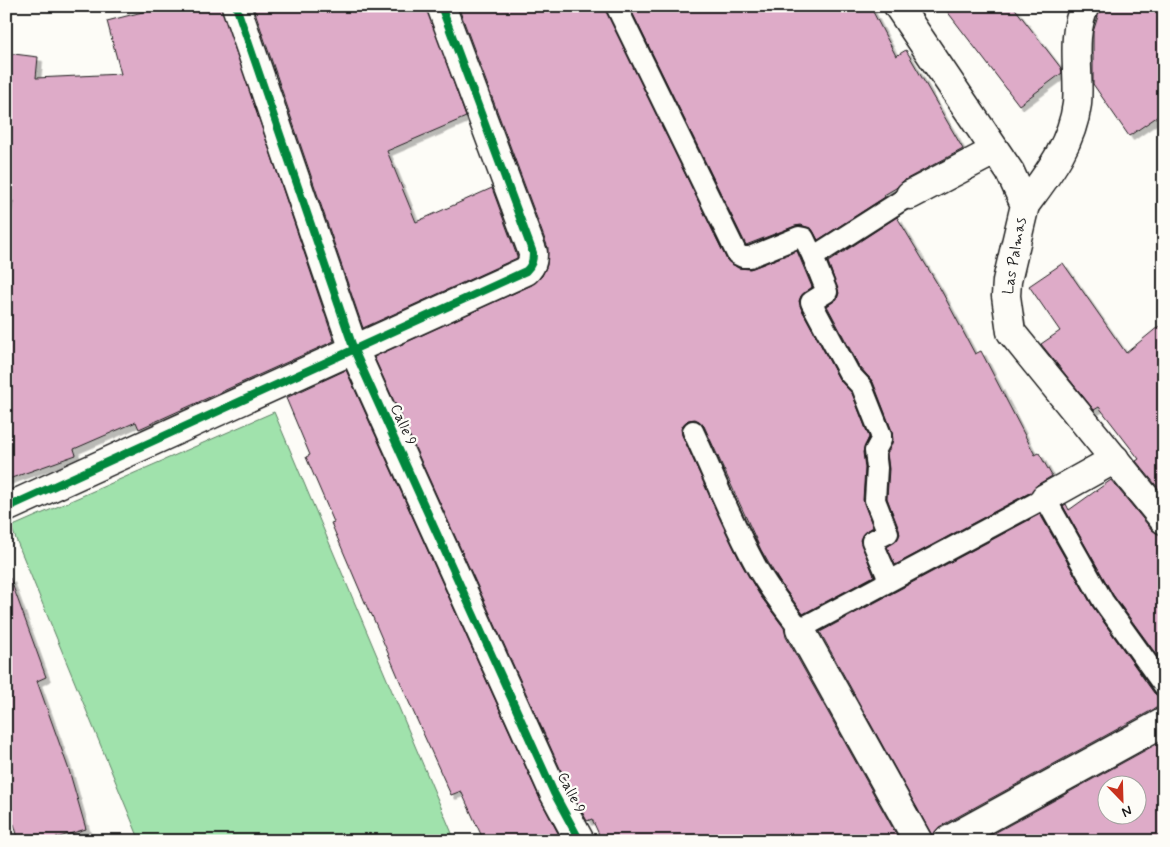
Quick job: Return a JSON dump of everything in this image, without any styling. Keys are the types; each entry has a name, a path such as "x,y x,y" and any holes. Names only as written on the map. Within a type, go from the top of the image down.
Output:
{"street":[{"name":"Calle 9","path":"236,6 354,350 554,793 580,841"},
{"path":"6,508 526,271 533,261 532,253 442,6"},
{"name":"Las Palmas","path":"898,6 994,151 1010,172 1025,205 1007,281 1006,296 1011,332 1164,520"},
{"path":"1025,205 1054,167 1072,128 1077,103 1077,25 1085,6"},
{"path":"910,194 994,151"},
{"path":"1045,498 1115,459"},
{"path":"800,629 918,841"},
{"path":"947,841 1164,722"}],"lane":[{"path":"616,6 737,254 743,257 750,257 799,237 804,238 827,292 811,302 849,373 862,387 881,435 881,440 875,451 877,468 875,500 888,533 872,541 889,580"},
{"path":"813,257 910,194"},
{"path":"693,431 744,542 760,572 775,596 800,629 1045,498 1103,600 1164,686"}],"green space":[{"path":"274,412 454,838 447,841 140,841 11,527"}],"building":[{"path":"166,6 221,6 334,341 139,429 136,422 74,449 76,455 6,480 6,257 13,201 6,200 6,53 38,57 36,78 121,74 107,21"},
{"path":"253,6 426,6 466,117 387,151 416,222 492,188 517,258 363,328"},
{"path":"458,6 604,6 727,260 738,268 750,269 797,251 812,287 801,296 799,301 801,308 839,379 852,393 869,437 863,452 865,468 863,500 873,527 863,534 860,540 874,576 803,614 779,581 761,550 704,426 695,419 688,420 681,429 682,435 740,561 759,594 784,628 786,637 900,841 602,841 592,819 587,821 568,786 374,357 532,285 542,276 547,265 548,248"},
{"path":"629,6 870,6 896,56 906,50 963,149 903,181 884,195 885,197 818,240 812,229 801,225 746,245"},
{"path":"943,6 1013,6 1061,68 1062,73 1019,105"},
{"path":"1109,6 1164,6 1164,112 1129,136 1093,84 1093,32 1099,13"},
{"path":"897,217 941,290 975,354 981,351 1035,455 1039,453 1052,476 1037,485 1031,492 895,565 887,547 897,540 900,534 887,498 889,469 887,453 893,440 892,431 873,382 859,366 827,306 837,299 839,293 828,262"},
{"path":"1063,263 1126,353 1164,322 1164,495 1136,461 1139,459 1099,407 1094,410 1041,344 1060,331 1029,286"},
{"path":"346,370 540,799 559,835 546,841 484,841 461,791 451,795 331,523 334,522 306,457 310,455 286,398"},
{"path":"1111,480 1152,530 1164,535 1164,665 1113,595 1063,506 1066,504 1069,510"},
{"path":"1040,514 1093,607 1154,693 1164,698 1164,706 1156,708 939,827 933,837 820,632"},
{"path":"10,578 46,677 37,681 69,770 86,829 46,841 19,841 14,824 6,826 6,579"},
{"path":"1164,740 1164,841 980,841 1098,776 1098,824 1148,824 1148,774 1102,774"}],"cycle path":[{"path":"236,6 354,350 554,793 580,841"},
{"path":"6,508 528,269 532,263 533,253 441,6"}]}
